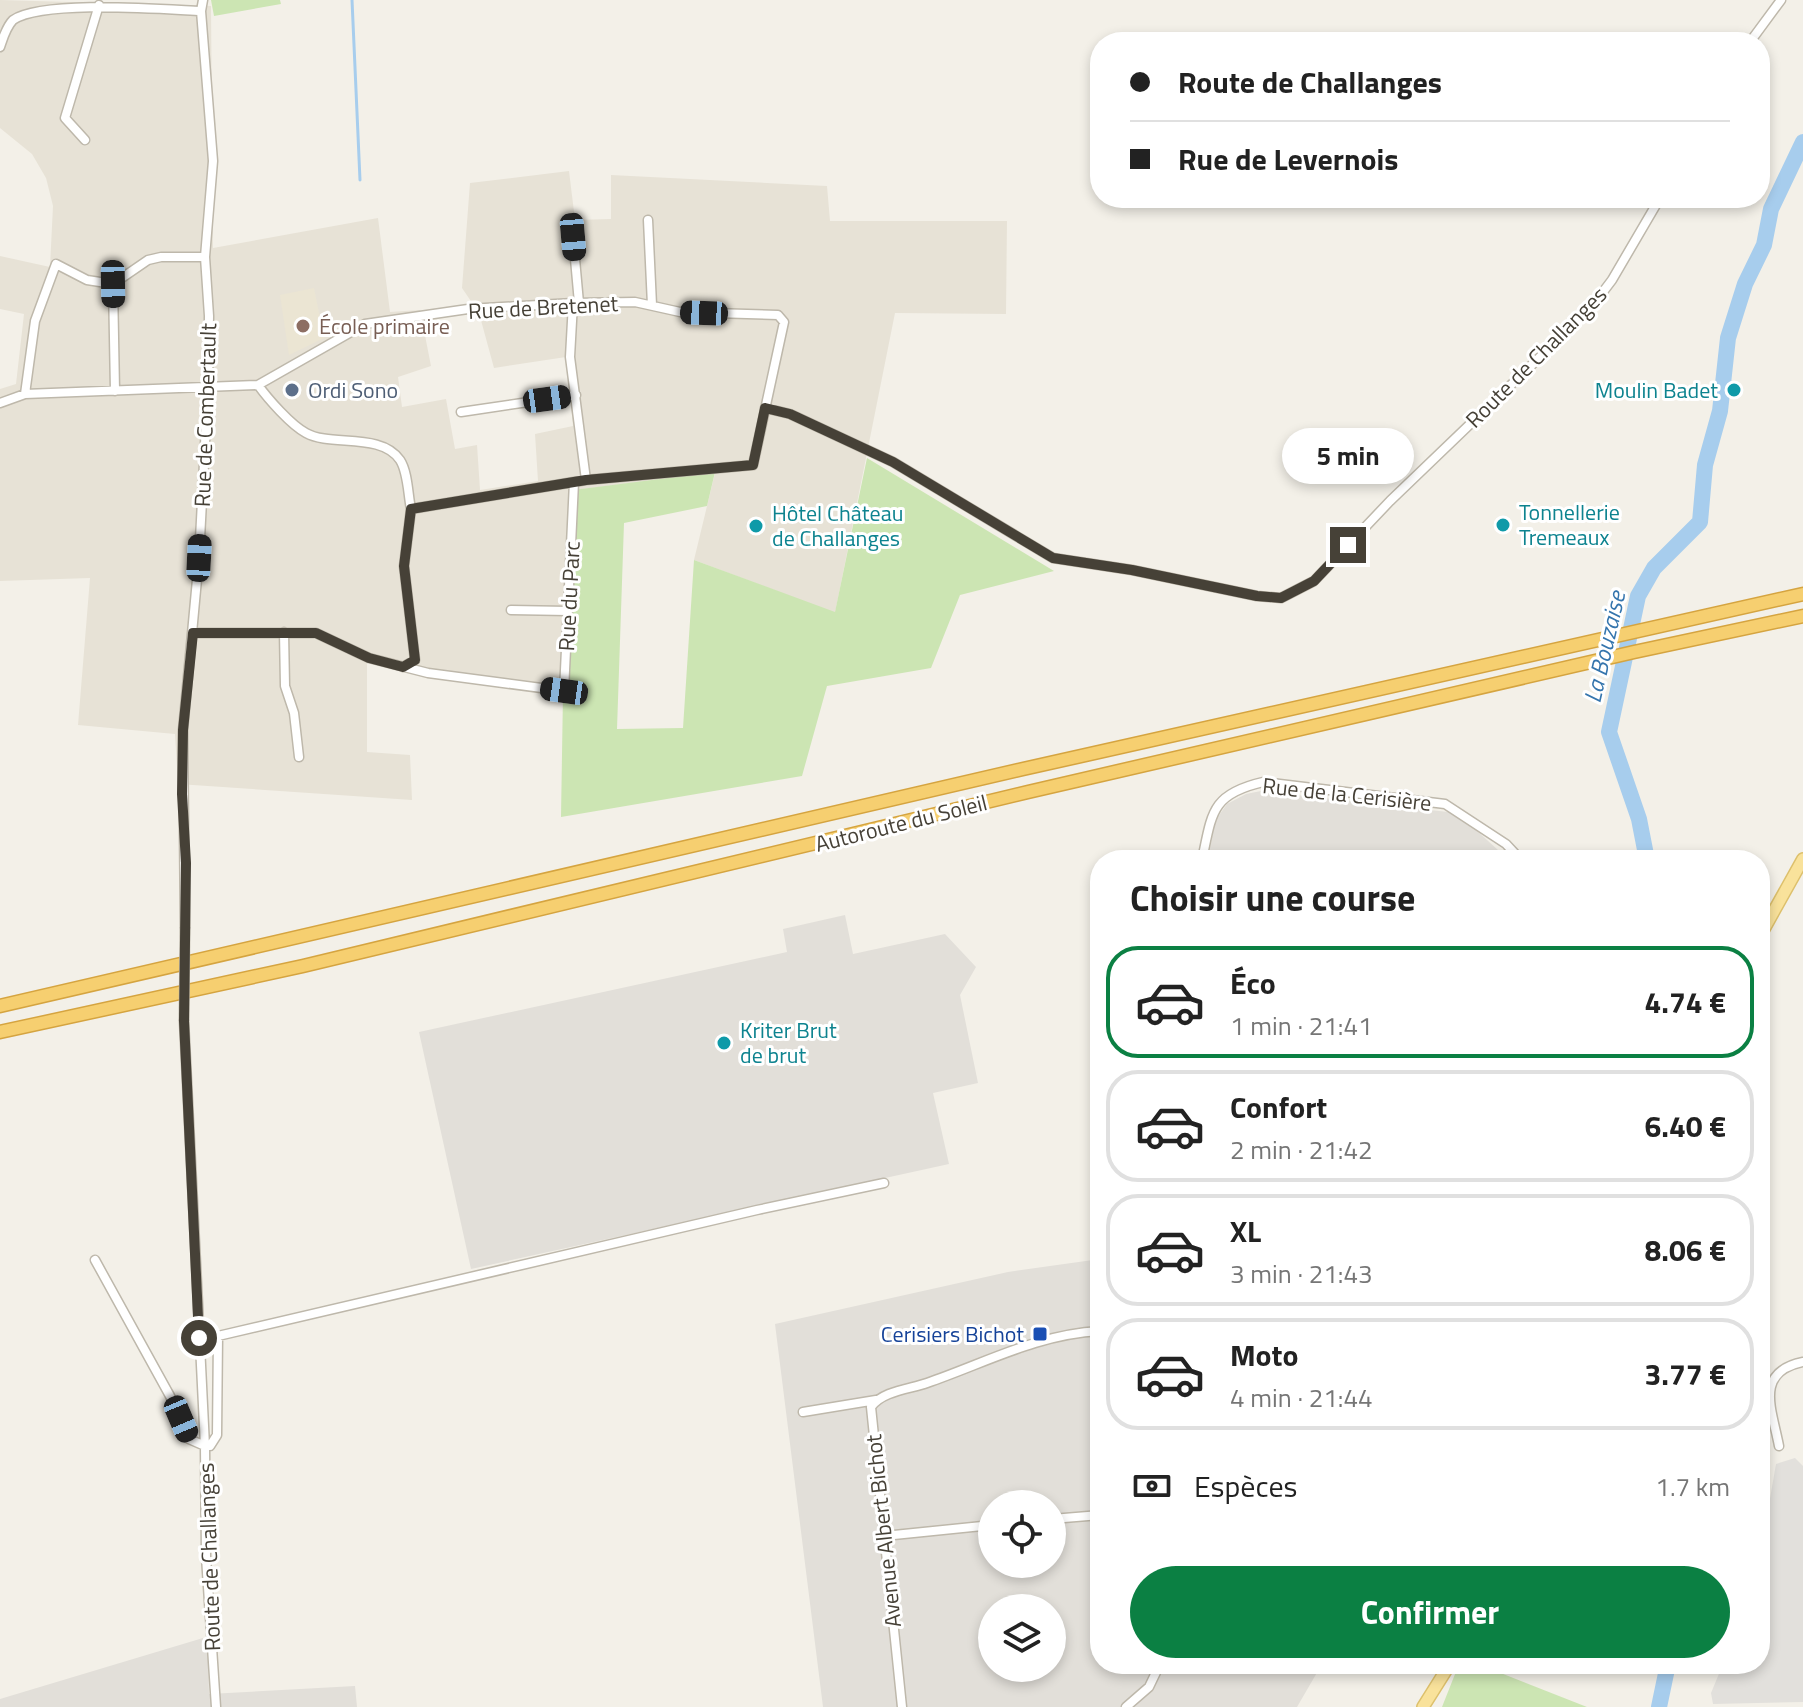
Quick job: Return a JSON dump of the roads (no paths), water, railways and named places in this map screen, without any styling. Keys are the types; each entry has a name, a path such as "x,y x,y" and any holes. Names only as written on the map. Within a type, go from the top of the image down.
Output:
{"highway":[{"name":"Autoroute du Soleil","path":"0,1006 1023,769 1803,594"},
{"name":"Autoroute du Soleil","path":"0,1032 497,921 1028,792 1612,657 1803,619"}],"main road":[{"path":"1770,918 1803,859"},
{"path":"1423,1707 1444,1674"}],"street":[{"name":"Rue de Combertault","path":"185,927 183,730 193,633 208,387 209,316 205,257 213,161 201,11 203,0"},
{"path":"1757,32 1781,0"},
{"path":"0,47 7,27 15,18 61,3 201,11"},
{"path":"85,140 65,118 99,5"},
{"name":"Route de Challanges","path":"765,408 790,414 893,462 1053,558 1281,598 1314,581 1390,501 1590,309 1612,280 1654,208"},
{"path":"648,220 652,305"},
{"path":"573,237 576,303 570,357 586,480"},
{"path":"25,394 35,321 56,264 87,280 113,284 148,260 205,257"},
{"path":"113,284 115,391"},
{"name":"Rue de Bretenet","path":"258,385 365,324 468,309 635,302 680,312 778,315 784,322 765,408"},
{"path":"0,403 25,394 258,385 266,397 307,434 377,445 392,452 402,462 411,509 404,566 415,660 403,667 369,658 316,633 193,633"},
{"path":"461,412 576,395"},
{"path":"411,509 586,480 753,465 765,408"},
{"name":"Rue du Parc","path":"403,667 564,691 574,482"},
{"path":"511,610 568,611"},
{"path":"284,632 285,686 294,713 299,757"},
{"name":"Rue de la Cerisière","path":"1204,850 1212,813 1222,800 1242,787 1263,782 1445,804 1512,850"},
{"name":"Route de Challanges","path":"185,927 184,1021 205,1446 206,1557 216,1707"},
{"path":"199,1338 884,1183"},
{"path":"95,1260 170,1396 189,1439 205,1446 210,1446 217,1435 218,1336"},
{"path":"803,1412 876,1400 1042,1340 1090,1333"},
{"path":"1779,1446 1770,1392 1772,1379 1786,1366 1803,1362"},
{"name":"Avenue Albert Bichot","path":"876,1400 871,1407 871,1416 902,1707"},
{"path":"1066,1518 1090,1516"},
{"path":"884,1536 978,1526"},
{"path":"1126,1707 1149,1687 1155,1674"}],"waterway":[{"path":"352,0 360,180"},
{"name":"La Bouzaise","path":"1645,850 1639,819 1609,732 1638,596 1654,568 1700,522 1705,465 1720,411 1728,338 1745,284 1764,245 1771,209 1803,142"},
{"name":"La Bouzaise","path":"1659,1707 1666,1674"}],"place":[{"name":"École primaire","path":"303,326"},
{"name":"Ordi Sono","path":"292,390"},
{"name":"Moulin Badet","path":"1734,390"},
{"name":"Tonnellerie Tremeaux","path":"1503,525"},
{"name":"Hôtel Château de Challanges","path":"756,526"},
{"name":"Kriter Brut de brut","path":"724,1043"},
{"name":"Cerisiers Bichot","path":"1040,1334"}]}
